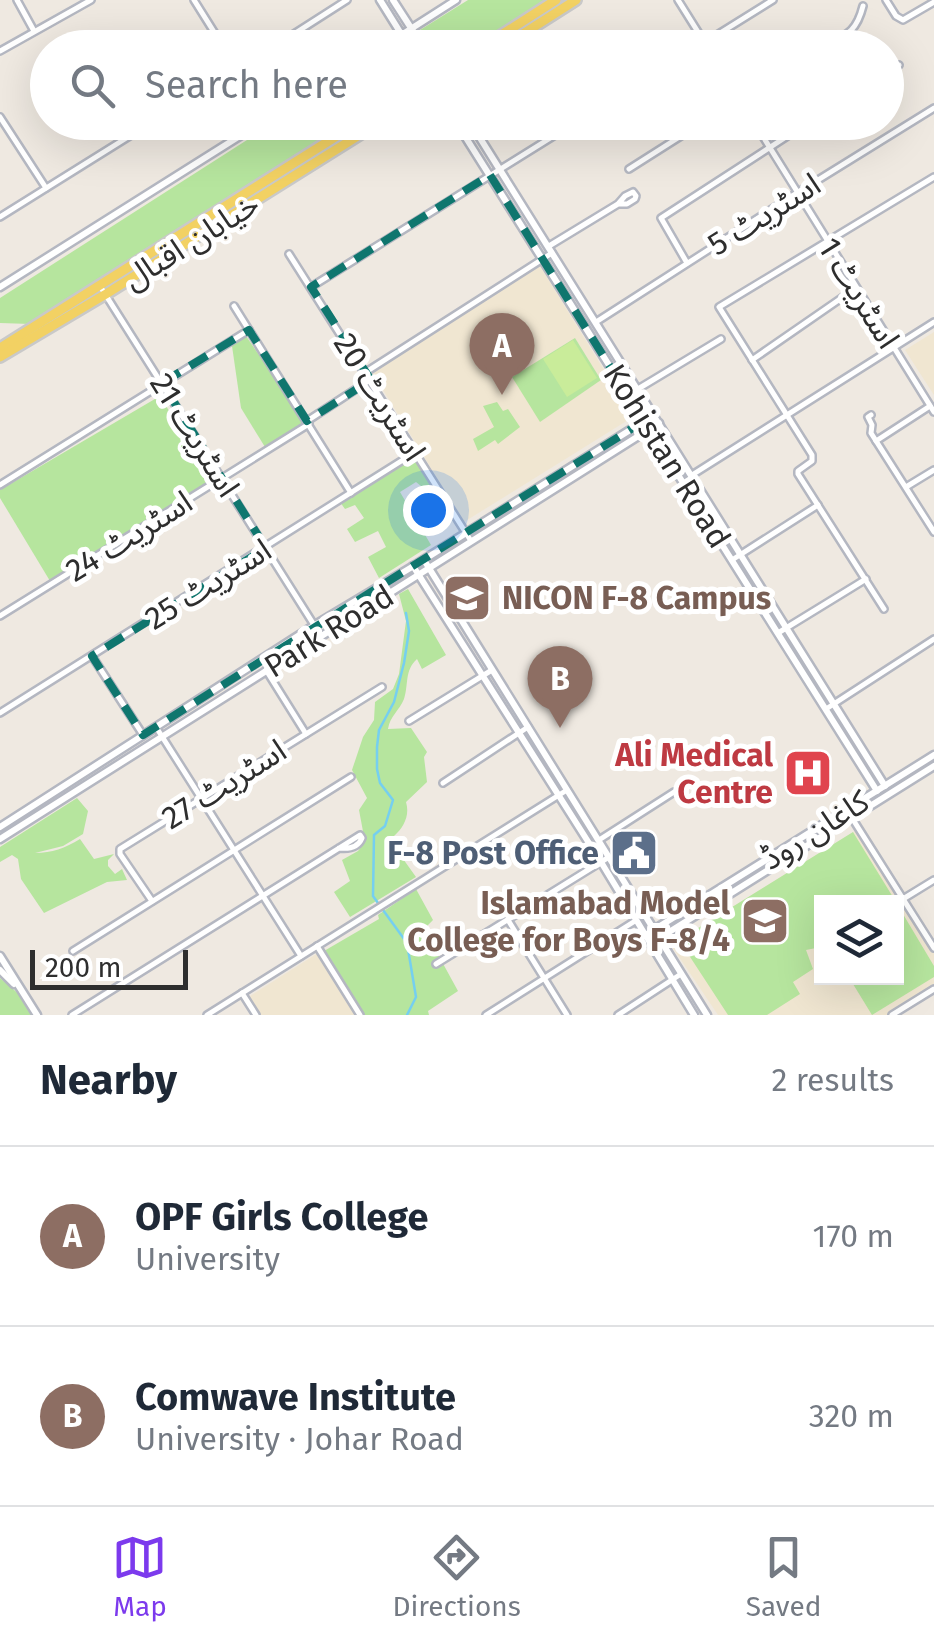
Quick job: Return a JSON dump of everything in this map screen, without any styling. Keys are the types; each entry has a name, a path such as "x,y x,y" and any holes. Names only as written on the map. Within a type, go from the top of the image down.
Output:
{"main road":[{"path":"509,30 556,0"},
{"path":"528,30 576,0"},
{"name":"خیابان اقبال","path":"0,357 328,140"},
{"name":"خیابان اقبال","path":"0,348 350,140"}],"street":[{"path":"17,0 33,30"},
{"path":"36,30 92,0"},
{"path":"194,0 213,30"},
{"path":"300,30 347,0"},
{"path":"380,0 399,30"},
{"path":"393,0 411,28"},
{"path":"408,30 456,0"},
{"path":"678,0 697,30"},
{"path":"728,30 772,0"},
{"path":"886,0 896,16 904,20 934,2"},
{"path":"851,30 859,22 863,6"},
{"path":"0,51 30,33"},
{"name":"اسٹریٹ 5","path":"904,126 934,108"},
{"path":"0,117 46,188"},
{"path":"0,139 10,133"},
{"path":"0,217 123,140"},
{"path":"0,287 233,140"},
{"name":"Kohistan Road","path":"467,140 692,497 736,557 877,791"},
{"name":"Kohistan Road","path":"481,140 702,490 736,557"},
{"path":"311,287 548,140"},
{"path":"629,169 675,140"},
{"name":"اسٹریٹ 1","path":"764,140 932,409"},
{"path":"687,263 660,218 781,140"},
{"name":"اسٹریٹ 5","path":"596,322 882,140"},
{"path":"884,609 798,474 812,461 812,455 719,307 934,177"},
{"path":"366,372 542,259 618,204"},
{"name":"اسٹریٹ 20","path":"290,254 471,541"},
{"path":"752,360 856,288"},
{"name":"اسٹریٹ 21","path":"103,290 321,636"},
{"path":"234,306 351,493"},
{"path":"682,480 934,322"},
{"path":"0,484 249,330"},
{"path":"628,395 722,339"},
{"name":"اسٹریٹ 24","path":"0,616 223,478 370,380"},
{"path":"876,441 932,409"},
{"path":"870,414 871,432 934,532"},
{"name":"Park Road","path":"0,828 314,625 654,415"},
{"name":"Park Road","path":"0,840 660,423"},
{"name":"اسٹریٹ 25","path":"0,713 414,452"},
{"path":"906,488 934,470"},
{"path":"692,497 702,490"},
{"path":"736,557 819,505"},
{"path":"424,560 707,1015"},
{"path":"413,566 694,1015"},
{"path":"782,631 866,579"},
{"path":"829,707 934,639"},
{"path":"92,656 144,735"},
{"path":"266,670 306,734"},
{"path":"410,721 492,670"},
{"name":"اسٹریٹ 27","path":"152,901 119,852 382,688"},
{"name":"Kohistan Road","path":"829,707 885,786"},
{"path":"156,727 301,956"},
{"path":"443,783 528,727"},
{"name":"کاغان روڈ","path":"644,936 934,755"},
{"name":"کاغان روڈ","path":"650,944 934,766"},
{"path":"73,950 351,777"},
{"path":"207,1015 568,790"},
{"path":"598,840 674,792"},
{"path":"852,818 900,895"},
{"path":"790,845 795,853"},
{"path":"72,1015 338,848"},
{"path":"436,964 609,857"},
{"path":"904,898 934,880"},
{"path":"904,901 934,948"},
{"path":"688,908 694,917"},
{"path":"508,920 567,1015"},
{"path":"486,1015 635,922"},
{"path":"318,946 360,1015"},
{"path":"0,956 37,1015"},
{"path":"0,970 22,991"},
{"path":"618,1015 681,974"},
{"path":"892,1015 934,989"},
{"path":"242,993 256,1015"}],"highlighted area":[{"path":"490,175 644,421 143,735 92,656 266,548 162,383 249,330 307,421 371,380 311,287"}],"shaded area":[{"path":"540,266 633,417 464,522 372,372"},
{"path":"934,332 934,395 905,350"},
{"name":"Islamabad Model College for Boys F-8/4","path":"863,826 934,943 934,988 891,1015 718,1015 671,945"},
{"path":"318,953 358,1015 258,1015 247,998"}],"green space":[{"path":"468,0 545,0 498,30 420,30"},
{"path":"247,140 322,140 30,324 0,323 0,298"},
{"path":"246,336 305,422 265,447 241,408 232,346"},
{"path":"575,338 601,380 540,422 512,377"},
{"path":"573,340 597,378 567,397 543,359"},
{"path":"160,396 211,480 50,581 0,498 0,490"},
{"path":"497,402 503,411 508,409 520,427 498,444 495,440 478,451 473,439 494,427 483,406"},
{"path":"414,457 432,487 426,490 416,482 400,492 431,545 379,578 368,557 386,547 378,531 355,542 347,529 364,518 355,505 345,509 340,502"},
{"path":"408,589 446,655 422,669 417,659 413,664 404,699 388,729 411,728 427,752 427,782 406,802 405,820 394,836 396,849 416,877 350,917 334,892 350,881 342,860 365,842 359,810 367,798 352,770 363,737 374,720 375,702 393,689 399,674 406,621 399,594"},
{"path":"77,798 88,811 83,834 63,846 35,853 58,849 80,839 94,859 114,854 108,866 115,874 122,869 127,880 107,882 44,913 21,879 18,859 12,855 0,862 0,847"},
{"name":"Islamabad Model College for Boys F-8/4","path":"853,832 892,895 814,895 814,948 806,950 813,969 793,982 800,994 767,1015 728,1015 679,940"},
{"path":"416,889 433,920 424,929 458,991 428,1011 429,1015 364,1015 324,951 379,919 378,915"},
{"path":"904,916 934,966 934,977 872,1015 854,985 904,985"},
{"path":"0,978 20,995 32,1015 0,1015"}],"waterway":[{"path":"378,903 373,896 374,835 385,826 393,800 380,783 377,747 379,730 394,702 404,663 409,631 406,613"},
{"path":"383,910 407,943 416,997 407,1015"}],"place":[{"name":"OPF Girls College","path":"502,395"},
{"name":"NICON F-8 Campus","path":"467,598"},
{"name":"Comwave Institute","path":"560,728"},
{"name":"Ali Medical Centre","path":"808,773"},
{"name":"F-8 Post Office","path":"634,853"},
{"name":"Islamabad Model College for Boys F-8/4","path":"765,921"}]}
